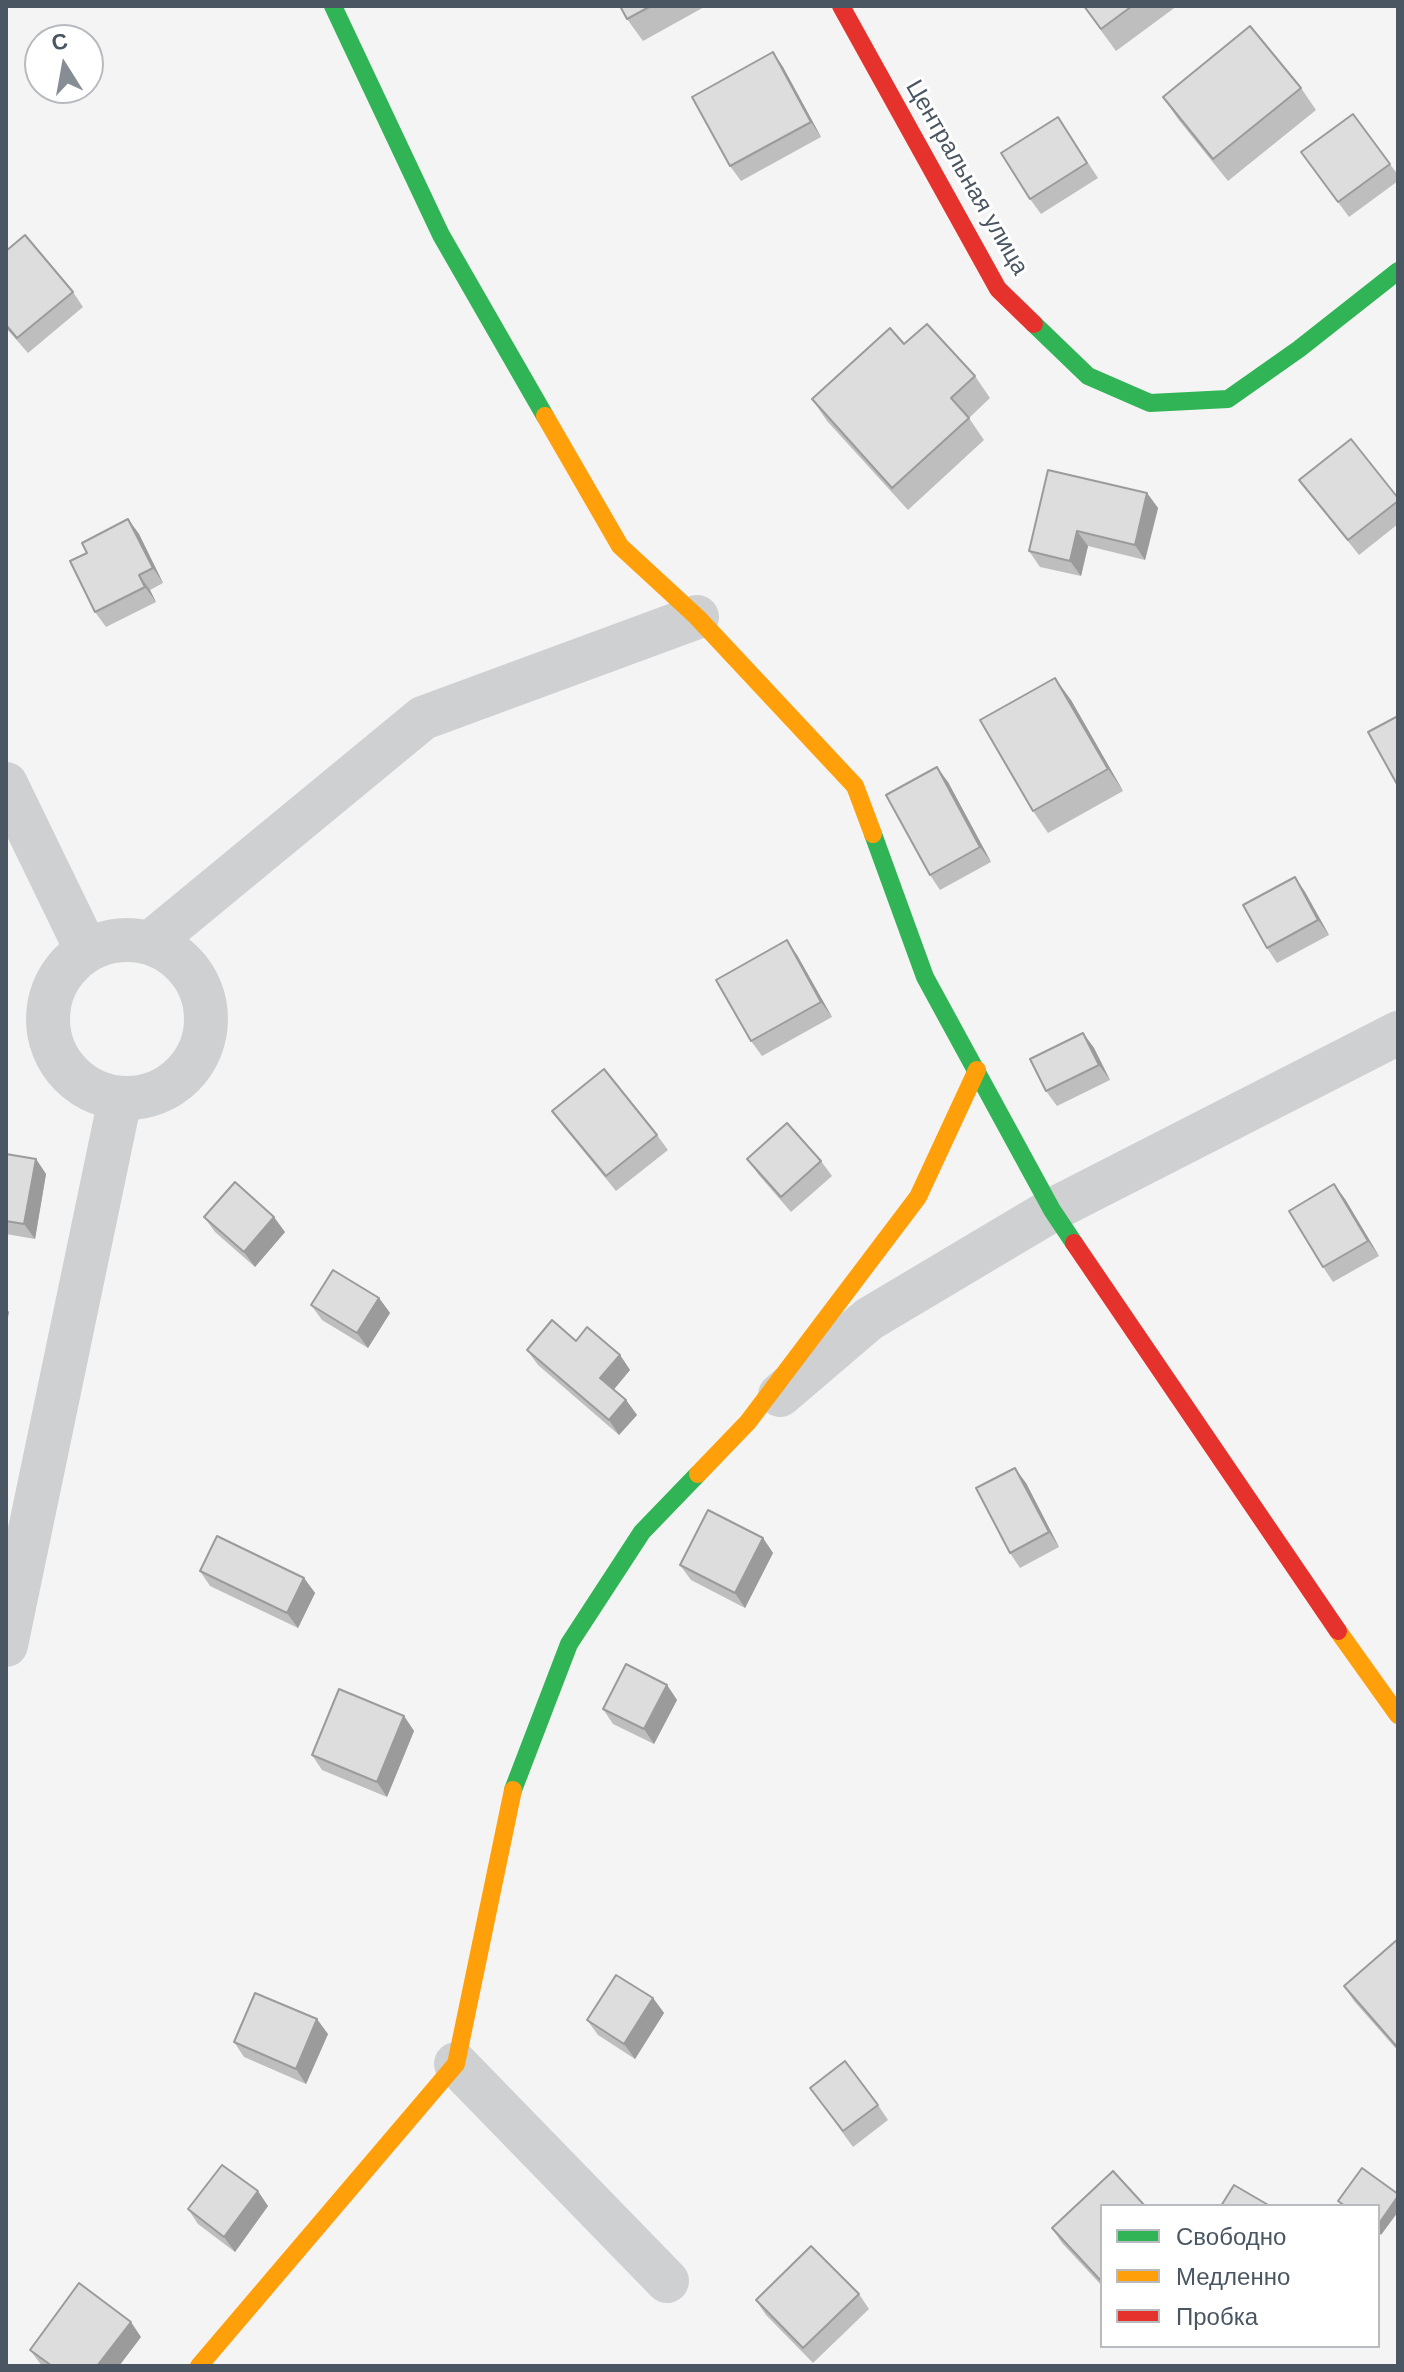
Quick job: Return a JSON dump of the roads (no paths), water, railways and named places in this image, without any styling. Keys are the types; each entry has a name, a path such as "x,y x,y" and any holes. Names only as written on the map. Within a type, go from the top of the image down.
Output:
{"street":[{"path":"333,6 441,235 620,546 697,617 855,786 925,977 1052,1210 1296,1572 1398,1715"},
{"name":"Центральная улица","path":"841,6 998,289 1088,376 1150,403 1228,399 1299,349 1398,271"},
{"path":"150,943 423,718 697,617"},
{"path":"6,784 87,951"},
{"path":"128,940 150,943 173,955 192,972 203,995 207,1021 202,1047 189,1069 170,1087 146,1097 120,1099 96,1093 74,1079 58,1060 49,1037 47,1012 53,987 67,967 87,951 107,942 128,940"},
{"path":"199,2366 456,2064 510,1799 569,1644 642,1532 748,1422 869,1319 1052,1210 1398,1033"},
{"path":"748,1422 918,1197 977,1070"},
{"path":"6,1645 120,1099"},
{"path":"456,2064 667,2281"}]}
